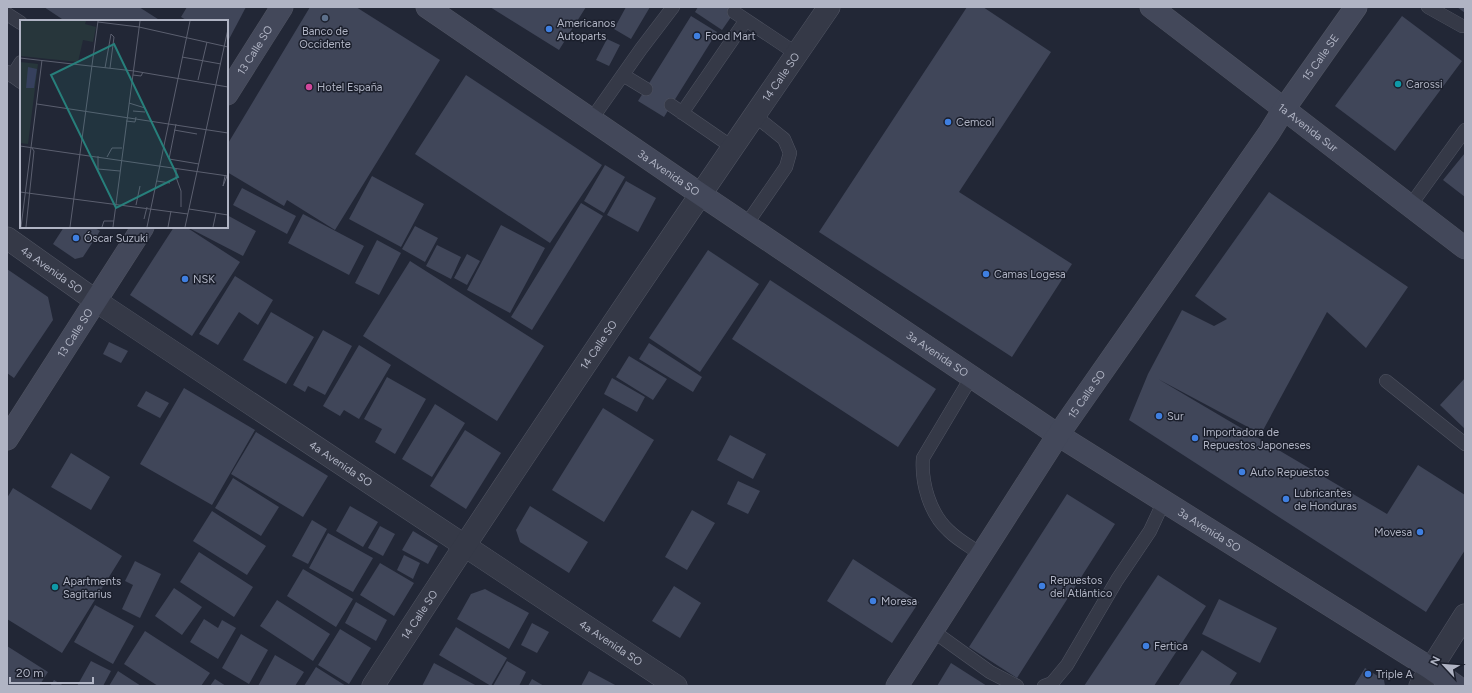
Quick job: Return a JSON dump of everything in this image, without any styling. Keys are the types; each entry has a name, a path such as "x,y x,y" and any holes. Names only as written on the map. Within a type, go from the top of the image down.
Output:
{"street":[{"name":"13 Calle SO","path":"228,92 282,7"},
{"name":"3a Avenida SO","path":"427,7 700,194 1058,435 1164,501 1425,677 1456,686"},
{"name":"14 Calle SO","path":"373,686 464,544 700,194 829,7"},
{"name":"1a Avenida Sur","path":"1151,7 1465,248"},
{"name":"15 Calle SE","path":"1284,108 1356,7"},
{"name":"15 Calle SO","path":"897,686 1058,435 1284,108"},
{"name":"13 Calle SO","path":"7,439 142,228"},
{"name":"4a Avenida SO","path":"7,238 96,301 676,686"},
{"path":"1425,677 1465,615"}],"lane":[{"path":"591,120 673,7"},
{"path":"1428,7 1462,26 1465,26"},
{"path":"734,12 797,54"},
{"path":"7,14 20,22"},
{"path":"682,113 746,20"},
{"path":"13,77 20,64"},
{"path":"623,75 646,89"},
{"path":"671,105 732,147"},
{"path":"746,225 786,167 790,153 784,138 754,116"},
{"path":"1410,206 1465,130"},
{"path":"972,376 923,458 922,472 930,506 948,531 982,555"},
{"path":"1386,382 1465,444"},
{"path":"1044,686 1052,683 1067,665 1117,580 1150,531 1164,501"},
{"path":"932,631 990,672 1017,686"}],"building":[{"path":"44,7 139,7 159,20 64,20"},
{"path":"187,7 246,7 228,41 228,20 186,20 181,17"},
{"path":"310,7 356,7 440,60 335,230 287,200 284,206 228,173 228,143"},
{"name":"Americanos Autoparts","path":"490,7 586,7 559,50"},
{"path":"626,7 650,7 631,39 614,29"},
{"path":"698,7 738,7 722,30 695,12"},
{"name":"Cemcol","path":"967,7 983,7 1051,52 959,192 1072,264 1012,357 819,232"},
{"path":"1457,7 1465,7 1465,13"},
{"path":"691,16 717,32 664,117 638,101"},
{"name":"Carossi","path":"1402,16 1462,61 1395,151 1335,106"},
{"path":"607,39 620,45 609,66 596,60"},
{"path":"466,75 602,165 550,243 415,154"},
{"path":"1465,153 1465,197 1443,180"},
{"path":"605,165 625,177 604,213 584,201"},
{"path":"372,176 424,204 401,247 349,219"},
{"path":"626,181 656,198 638,232 607,215"},
{"path":"242,188 296,216 287,234 233,205"},
{"path":"1269,192 1408,287 1366,348 1327,312 1261,434 1158,379 1387,514 1418,465 1465,495 1465,550 1426,612 1129,420 1148,374 1182,310 1214,326 1227,319 1195,296"},
{"path":"581,203 603,216 532,330 511,317"},
{"path":"303,214 364,246 349,275 288,243"},
{"path":"228,216 256,231 243,256 189,228 228,228"},
{"path":"501,225 545,248 510,313 467,290"},
{"path":"415,226 438,238 425,262 402,249"},
{"name":"Óscar Suzuki","path":"63,228 95,228 100,231 83,257 75,259 53,244"},
{"name":"NSK","path":"173,228 188,228 240,262 192,336 130,295"},
{"path":"377,240 401,253 379,295 355,283"},
{"path":"437,245 461,257 451,279 426,266"},
{"path":"708,250 759,284 700,372 649,338"},
{"path":"467,254 480,261 467,285 454,278"},
{"path":"410,261 544,346 497,421 363,336"},
{"path":"7,269 48,297 53,320 14,378 7,373"},
{"path":"235,276 273,300 258,325 239,312 218,345 199,334"},
{"path":"770,280 936,389 898,447 732,339"},
{"path":"271,312 314,337 286,384 243,360"},
{"path":"323,330 352,346 325,395 308,386 305,392 293,385"},
{"path":"109,342 128,351 121,363 103,354"},
{"path":"649,343 702,377 693,392 639,359"},
{"path":"359,345 391,365 359,419 344,410 340,416 323,406"},
{"path":"629,356 667,379 653,400 616,377"},
{"path":"387,377 426,399 395,454 375,442 382,429 364,419"},
{"path":"612,378 645,397 637,412 604,394"},
{"path":"1465,378 1465,429 1440,405"},
{"path":"184,388 255,430 212,505 140,464"},
{"path":"146,391 169,403 160,418 137,406"},
{"path":"435,404 465,423 432,477 402,459"},
{"path":"603,408 654,440 604,522 552,490"},
{"path":"465,430 501,453 466,509 430,486"},
{"path":"256,432 328,476 303,517 231,474"},
{"path":"730,435 766,454 753,479 717,460"},
{"path":"71,453 110,477 91,510 51,487"},
{"path":"233,478 279,507 261,536 215,508"},
{"path":"738,481 760,491 748,514 727,504"},
{"name":"Apartments Sagitarius","path":"13,488 122,556 62,653 7,619 7,498"},
{"name":"Repuestos del Atlántico","path":"1067,494 1115,524 1017,678 969,647"},
{"path":"350,506 378,522 363,547 336,531"},
{"path":"530,506 588,542 569,573 520,542 516,530"},
{"path":"692,510 715,523 687,570 665,557"},
{"path":"212,511 266,546 247,575 193,541"},
{"path":"312,520 327,529 308,564 292,556"},
{"path":"380,526 395,534 383,556 368,548"},
{"path":"413,531 438,546 428,564 402,550"},
{"path":"328,533 373,558 353,592 309,568"},
{"path":"199,552 253,587 234,617 180,582"},
{"path":"404,555 420,563 413,579 397,570"},
{"name":"Moresa","path":"853,559 919,602 892,643 827,601"},
{"path":"135,561 161,574 140,618 122,609 133,585 125,581"},
{"path":"380,563 414,583 394,616 360,595"},
{"path":"303,569 353,599 336,627 287,596"},
{"name":"Fertica","path":"1158,575 1206,606 1154,686 1084,686"},
{"path":"674,586 701,603 680,638 652,621"},
{"path":"174,588 202,607 182,635 155,616"},
{"path":"485,589 529,613 509,649 457,619 471,594"},
{"path":"1219,599 1277,628 1260,663 1202,634"},
{"path":"277,600 330,634 313,661 260,626"},
{"path":"356,602 387,620 376,641 345,623"},
{"path":"95,605 134,626 113,664 74,642"},
{"path":"204,619 218,628 222,620 236,628 218,659 190,642"},
{"path":"532,623 549,632 537,653 521,645"},
{"path":"456,627 507,658 491,686 439,655"},
{"path":"340,629 371,648 349,684 318,665"},
{"path":"145,631 210,673 201,686 158,686 124,664"},
{"path":"241,634 268,650 249,684 222,668"},
{"path":"7,646 48,672 39,686 7,686"},
{"path":"1202,650 1237,673 1229,686 1178,686"},
{"path":"275,655 304,672 295,686 258,686"},
{"path":"91,661 111,671 103,686 77,686"},
{"path":"507,661 526,672 519,686 493,686"},
{"path":"434,663 477,686 422,686"},
{"path":"951,663 987,686 937,686"},
{"path":"316,667 346,686 304,686"},
{"name":"Triple A","path":"1365,668 1384,680 1385,686 1354,686"},
{"path":"118,671 141,686 109,686"},
{"path":"589,671 617,686 581,686"},
{"path":"215,679 226,686 210,686"},
{"path":"532,679 544,686 528,686"},
{"path":"54,680 64,686 50,686"}],"place":[{"name":"Banco de Occidente","path":"325,18"},
{"name":"Americanos Autoparts","path":"549,29"},
{"name":"Food Mart","path":"697,36"},
{"name":"Carossi","path":"1398,84"},
{"name":"Hotel España","path":"309,87"},
{"name":"Cemcol","path":"948,122"},
{"name":"Óscar Suzuki","path":"76,238"},
{"name":"Camas Logesa","path":"986,274"},
{"name":"NSK","path":"185,279"},
{"name":"Sur","path":"1159,416"},
{"name":"Importadora de Repuestos Japoneses","path":"1195,438"},
{"name":"Auto Repuestos","path":"1242,472"},
{"name":"Lubricantes de Honduras","path":"1286,499"},
{"name":"Movesa","path":"1420,532"},
{"name":"Repuestos del Atlántico","path":"1042,586"},
{"name":"Apartments Sagitarius","path":"55,587"},
{"name":"Moresa","path":"873,601"},
{"name":"Fertica","path":"1146,646"},
{"name":"Triple A","path":"1368,674"}]}
